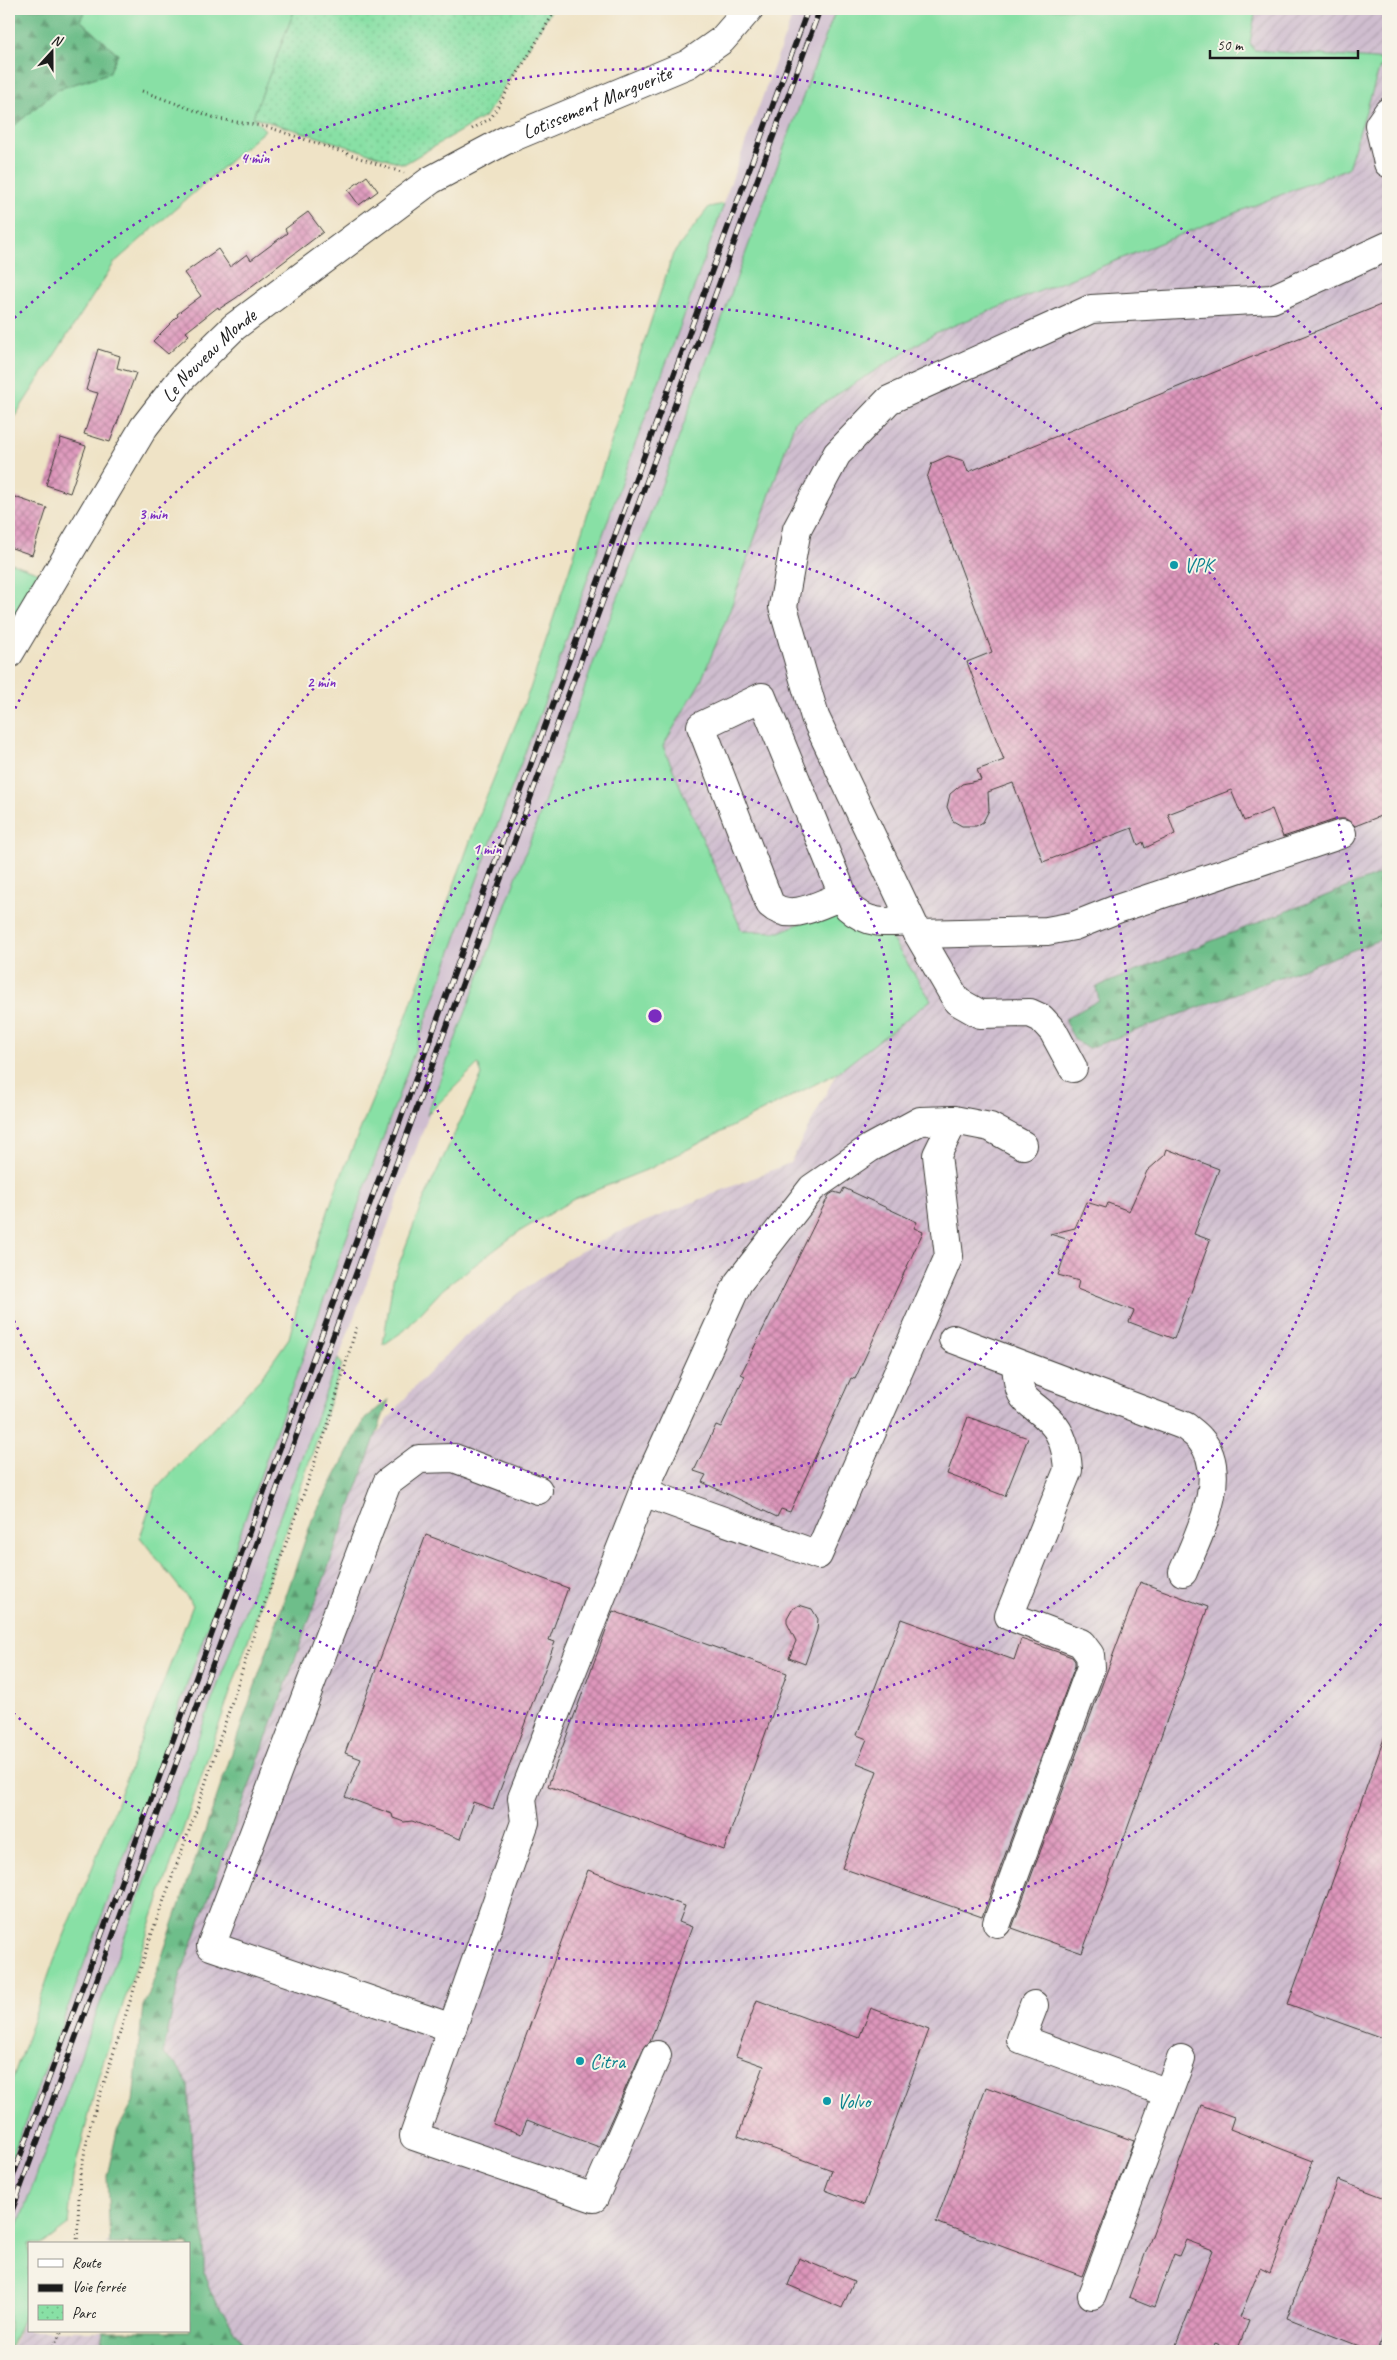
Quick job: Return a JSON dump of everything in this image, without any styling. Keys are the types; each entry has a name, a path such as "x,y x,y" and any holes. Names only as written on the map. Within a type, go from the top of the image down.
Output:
{"street":[{"name":"Lotissement Marguerite","path":"421,174 688,64 722,40 749,9"},
{"path":"1388,112 1379,125 1388,163"},
{"name":"Le Nouveau Monde","path":"9,654 47,587 144,428 182,378 234,327 421,174"},
{"path":"1073,1068 1053,1032 1042,1018 1030,1013 980,1014 957,1001 914,927 814,716 783,606 797,529 836,454 889,400 1091,309 1272,299 1388,246"},
{"path":"842,896 799,912 787,914 778,911 770,904 701,726 762,697 842,896 854,912 872,921 882,923 914,927 1047,931 1074,926 1117,909 1342,834"},
{"path":"643,1492 818,1555 949,1256 937,1155 954,1120"},
{"path":"656,2055 594,2198 414,2136 525,1822 522,1798 643,1492 738,1283 812,1188 870,1148 920,1121 954,1120 990,1127 1023,1145"},
{"path":"954,1339 1016,1364 1185,1426 1201,1440 1210,1461 1213,1486 1209,1508 1184,1572"},
{"path":"996,1923 1091,1667 1090,1655 1081,1643 1009,1616 1068,1470 1066,1448 1053,1424 1026,1402 1018,1387 1016,1364"},
{"path":"452,2028 210,1946 387,1483 419,1459 454,1458 538,1490"},
{"path":"1034,2005 1021,2039 1168,2093"},
{"path":"1092,2295 1181,2059"}],"path":[{"path":"467,133 491,118 556,9"},
{"path":"142,91 218,118 268,127 403,172 421,174"},
{"path":"403,172 421,174"},
{"path":"77,2242 80,2175 90,2126 153,1930 200,1802 257,1626 328,1425 357,1325"},
{"path":"51,2351 61,2332"}],"shaded area":[{"path":"795,9 836,9 661,487 601,641 540,814 9,2250 9,2165 165,1747 275,1434 495,831 548,693 626,468 680,327 687,301"},
{"path":"923,9 1388,9 1388,2351 11,2351 28,2306 28,2332 190,2332 190,2242 108,2242 160,2208 150,2045 368,1445 411,1391 462,1339 523,1290 570,1257 617,1233 790,1163 836,1074 651,1168 574,1199 517,1233 447,1283"}],"green space":[{"path":"9,9 86,9 80,20 118,54 109,73 58,89 9,130"},
{"path":"86,9 295,9 253,117 265,130 115,262 13,419 9,417 9,130 58,89 109,73 118,54 80,20"},
{"path":"295,9 552,9 486,116 404,164 253,117"},
{"path":"836,9 1256,9 1250,43 1254,50 1388,60 1388,66 1380,67 1348,168 935,333 795,421 730,610 701,681 663,746 742,931 780,932 835,908 849,926 891,938 931,1000 837,1073 651,1168 574,1199 517,1233 443,1289 405,1330 383,1345 393,1280 422,1203 482,1075 478,1064 427,1115 540,814 601,641 661,487"},
{"path":"724,204 680,327 626,468 548,693 495,831 275,1434 165,1747 9,2165 9,2089 54,1960 91,1871 193,1605 140,1537 156,1489 261,1378 289,1338 303,1285 335,1191 405,1020 485,800 530,689 673,254 709,207"},
{"path":"9,562 45,575 9,634"},
{"path":"1388,871 1388,937 1089,1048 1076,1041 1071,1033 1065,1019 1099,1000 1096,987"},
{"path":"338,1359 342,1364 321,1428 99,2074 73,2177 68,2225 46,2242 28,2242 28,2305 9,2351 9,2250"},
{"path":"389,1399 179,1980 163,2054 177,2065 188,2085 194,2179 204,2235 204,2273 210,2291 248,2351 100,2351 103,2332 190,2332 190,2242 110,2242 107,2176 117,2131 133,2102 143,2006 149,1994 312,1520 365,1419"}],"building":[{"path":"367,176 378,191 359,205 348,190"},
{"path":"308,212 323,232 236,298 219,309 218,307 186,332 189,335 168,354 153,341 178,316 177,314 201,296 184,273 218,249 230,267 247,254 251,260 287,233 285,229"},
{"name":"VPK","path":"1388,302 1388,813 1355,826 1346,819 1337,819 1283,837 1272,809 1244,821 1231,790 1168,814 1175,834 1145,848 1143,842 1138,845 1132,828 1043,862 1013,783 988,792 989,810 983,822 976,826 962,826 953,821 947,807 950,794 962,784 981,780 977,770 1004,760 967,662 992,652 927,478 932,463 948,456 964,461 968,472"},
{"path":"98,349 120,356 117,368 136,373 110,442 84,434 98,393 86,390"},
{"path":"61,438 86,446 70,493 46,485"},
{"path":"9,495 47,508 32,555 9,547"},
{"path":"1167,1149 1219,1169 1194,1234 1210,1240 1174,1339 1129,1322 1134,1311 1077,1289 1079,1281 1058,1275 1070,1240 1050,1234 1075,1228 1086,1202 1106,1208 1108,1203 1129,1211 1147,1171 1165,1155"},
{"path":"844,1188 917,1222 914,1228 923,1232 855,1379 851,1378 790,1512 781,1509 777,1517 702,1482 706,1475 694,1471 716,1425 721,1427 745,1376 741,1374 829,1195 834,1192 841,1194"},
{"path":"968,1417 1028,1438 1005,1496 947,1474"},
{"path":"426,1535 568,1588 549,1640 555,1642 493,1809 473,1802 460,1839 412,1821 404,1822 393,1818 392,1814 345,1797 361,1759 345,1753"},
{"path":"1140,1582 1208,1607 1082,1953 1012,1928"},
{"path":"799,1605 812,1609 818,1619 817,1630 805,1664 789,1658 796,1641 787,1623 787,1618 792,1609"},
{"path":"613,1611 787,1673 724,1850 548,1786"},
{"path":"901,1619 1014,1660 1021,1639 1072,1657 1075,1661 1075,1666 982,1917 842,1868 877,1771 857,1763 867,1739 857,1735"},
{"path":"1386,1733 1388,1733 1388,2040 1288,2004"},
{"name":"Citra","path":"588,1870 685,1906 679,1922 692,1927 650,2042 643,2049 599,2147 527,2120 521,2134 493,2124"},
{"name":"Volvo","path":"757,2000 859,2038 871,2008 929,2030 864,2205 825,2190 832,2170 738,2136 764,2066 736,2056"},
{"path":"986,2087 1134,2141 1082,2276 936,2222"},
{"path":"1201,2105 1234,2117 1230,2129 1313,2161 1270,2273 1260,2268 1240,2317 1249,2320 1237,2351 1215,2343 1212,2351 1191,2351 1176,2345 1213,2250 1186,2240 1179,2256 1174,2254 1154,2307 1129,2297"},
{"path":"1338,2180 1388,2199 1388,2320 1377,2351 1372,2351 1287,2318"},
{"path":"799,2258 854,2281 842,2308 788,2285"}],"railway":[{"path":"9,2187 808,9"},
{"path":"9,2219 820,9"}],"place":[{"name":"VPK","path":"1174,565"},
{"name":"Citra","path":"580,2061"},
{"name":"Volvo","path":"827,2101"}]}
